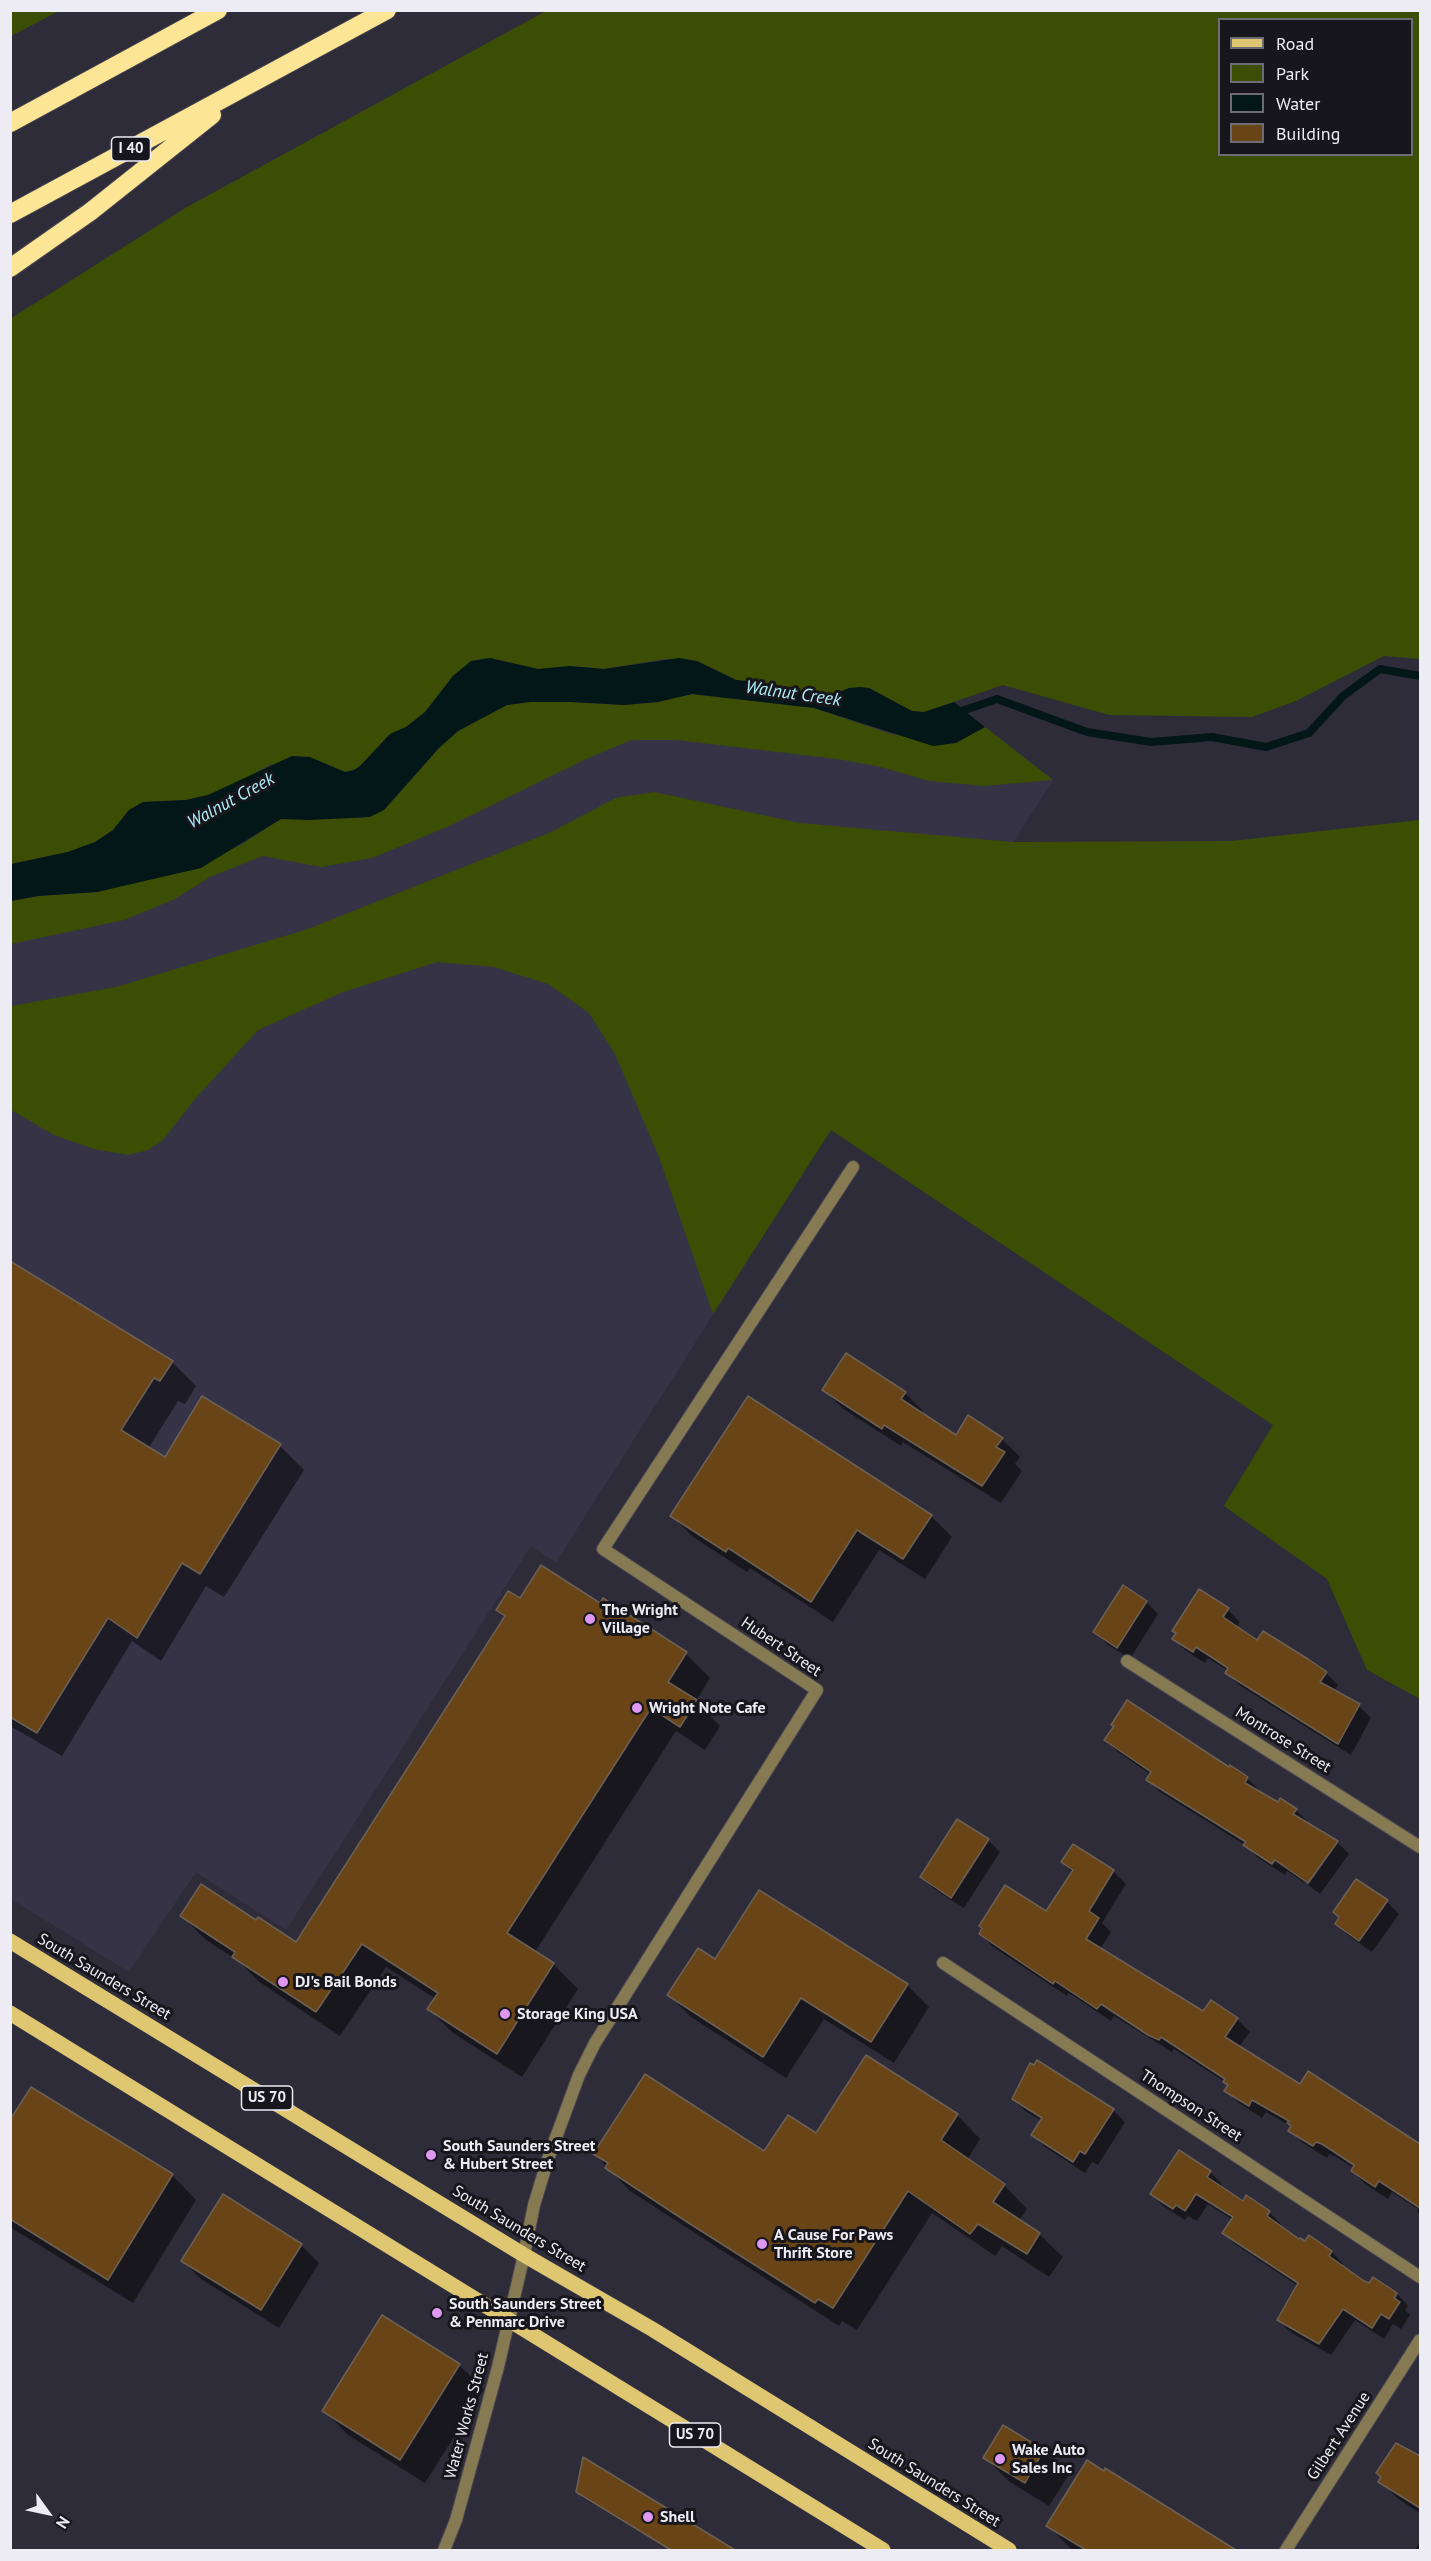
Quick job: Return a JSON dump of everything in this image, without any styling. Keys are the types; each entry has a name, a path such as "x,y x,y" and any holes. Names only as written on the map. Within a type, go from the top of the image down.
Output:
{"highway":[{"path":"10,123 218,10"},
{"name":"I 40","path":"10,214 387,10"},
{"path":"10,268 90,212 251,84"}],"main road":[{"name":"South Saunders Street","path":"10,1941 524,2255 660,2334 1009,2550"},
{"name":"US 70","path":"10,2013 883,2550"}],"street":[{"name":"Hubert Street","path":"524,2255 534,2205 548,2159 579,2075 595,2043 817,1690 603,1549 853,1167"},
{"name":"Montrose Street","path":"1127,1661 1420,1848"},
{"name":"Thompson Street","path":"943,1963 1420,2277"},
{"name":"Water Works Street","path":"444,2550 456,2520 498,2367 524,2255"},
{"name":"Gilbert Avenue","path":"1286,2550 1420,2340"}],"shaded area":[{"path":"359,232 1053,780 556,1562 531,1546 286,1930 196,1872 129,1972 11,1899 10,439"}],"green space":[{"path":"11,10 59,10 59,11 11,36"},
{"path":"546,11 1420,11 1420,659 1384,656 1296,701 1252,717 1109,715 1003,685 924,712 912,711 869,688 849,688 833,695 776,690 754,682 736,680 697,661 665,659 604,669 570,666 538,669 490,658 471,661 453,676 425,712 406,727 390,734 360,766 353,770 346,772 271,764 242,781 208,795 186,800 143,802 129,810 113,830 95,842 68,852 11,864 10,319 187,207"},
{"path":"692,694 814,708 891,734 956,743 985,727 1053,780 984,786 930,781 877,766 837,759 677,740 631,740 584,760 447,827 372,858 321,867 263,856 210,877 173,900 124,920 11,944 11,901 38,896 97,892 146,879 239,846 281,819 361,818 384,810 439,748 458,731 507,705 530,702 571,702 624,705 658,702"},
{"path":"654,792 800,823 1013,842 1232,841 1420,820 1420,1699 1367,1670 1327,1579 1224,1506 1273,1425 831,1130 713,1314 659,1157 615,1054 589,1013 548,984 494,967 437,962 343,992 258,1030 194,1100 163,1140 148,1150 128,1155 94,1149 54,1135 11,1110 11,1006 116,987 308,929 549,833 616,798"}],"water":[{"path":"490,658 538,669 570,666 604,669 679,658 697,661 736,680 754,682 776,690 833,695 849,688 869,688 912,711 924,712 954,702 985,727 956,743 933,746 814,708 692,694 658,702 624,705 530,702 507,705 458,731 439,748 384,810 370,817 281,819 201,868 97,892 38,896 11,901 11,864 68,852 95,842 113,830 129,810 143,802 186,800 208,795 292,756 310,757 345,772 354,770 390,734 406,727 425,712 453,676 471,661"}],"building":[{"path":"10,1261 173,1361 160,1381 154,1378 121,1430 165,1457 202,1396 281,1444 200,1574 182,1563 137,1638 108,1618 37,1733 10,1717"},
{"path":"846,1353 906,1392 901,1399 956,1435 968,1415 1003,1438 996,1447 1005,1452 982,1486 884,1425 882,1429 822,1390"},
{"path":"748,1396 932,1515 903,1559 857,1530 811,1602 728,1548 726,1552 670,1516"},
{"path":"541,1565 600,1603 603,1598 687,1652 668,1682 697,1700 680,1727 651,1708 507,1933 554,1963 497,2054 427,2009 438,1993 362,1944 316,2012 232,1957 235,1952 180,1916 201,1884 256,1920 258,1917 296,1942 505,1616 496,1610 508,1591 520,1598"},
{"path":"1123,1585 1147,1601 1117,1648 1093,1632"},
{"path":"1199,1589 1229,1608 1223,1617 1257,1640 1263,1631 1308,1659 1327,1672 1320,1682 1360,1704 1338,1744 1225,1673 1228,1668 1196,1647 1193,1652 1172,1639 1176,1633 1172,1631"},
{"path":"1127,1700 1248,1777 1245,1783 1278,1802 1280,1798 1297,1809 1293,1814 1338,1841 1308,1883 1275,1860 1272,1864 1243,1845 1246,1842 1146,1780 1151,1772 1104,1740"},
{"path":"957,1819 989,1839 951,1898 920,1877"},
{"path":"1073,1844 1114,1870 1089,1911 1099,1918 1086,1939 1203,2011 1211,2000 1238,2018 1225,2037 1300,2084 1308,2071 1420,2144 1420,2208 1379,2181 1375,2187 1351,2171 1354,2165 1322,2144 1316,2142 1313,2146 1288,2131 1291,2126 1287,2123 1289,2121 1252,2100 1249,2106 1224,2091 1228,2085 1223,2082 1225,2079 1161,2037 1159,2040 1148,2035 1101,2004 1097,2009 1055,1981 1053,1984 979,1934 982,1928 979,1926 1005,1885 1046,1911 1073,1870 1061,1862"},
{"path":"1356,1879 1388,1900 1359,1941 1335,1924 1339,1917 1333,1912"},
{"path":"759,1890 908,1984 871,2042 801,1998 763,2057 667,1995 698,1948 715,1959"},
{"path":"866,2055 958,2114 941,2140 1005,2184 993,2202 1040,2233 1027,2254 978,2224 970,2234 908,2191 833,2308 818,2299 815,2303 687,2222 605,2168 608,2163 593,2154 645,2074 764,2151 788,2115 816,2133"},
{"path":"1037,2060 1114,2109 1085,2154 1080,2151 1073,2162 1031,2135 1042,2118 1012,2099 1030,2063 1034,2065"},
{"path":"31,2087 173,2174 108,2280 10,2219 10,2120"},
{"path":"1179,2150 1211,2171 1207,2177 1243,2201 1246,2195 1270,2211 1267,2216 1299,2239 1305,2241 1309,2235 1332,2251 1329,2256 1364,2281 1369,2283 1373,2277 1397,2293 1394,2298 1400,2302 1389,2319 1381,2314 1372,2328 1343,2309 1319,2344 1277,2320 1298,2283 1222,2233 1233,2217 1196,2194 1185,2211 1176,2205 1173,2209 1150,2194"},
{"path":"223,2194 302,2244 261,2310 181,2261"},
{"path":"382,2315 460,2364 400,2460 322,2411"},
{"path":"1003,2425 1044,2450 1025,2483 983,2458"},
{"path":"1396,2443 1420,2456 1420,2508 1378,2482 1381,2477 1376,2473"},
{"name":"Shell","path":"583,2457 735,2550 671,2550 576,2492"},
{"path":"1087,2460 1104,2471 1105,2468 1236,2550 1086,2550 1046,2526"}],"waterway":[{"name":"Walnut Creek","path":"956,713 997,699 1087,732 1151,742 1212,737 1266,747 1309,733 1343,696 1380,669 1420,676"}],"place":[{"name":"The Wright Village","path":"590,1619"},
{"name":"Wright Note Cafe","path":"637,1708"},
{"name":"DJ's Bail Bonds","path":"283,1982"},
{"name":"Storage King USA","path":"505,2014"},
{"name":"South Saunders Street & Hubert Street","path":"431,2155"},
{"name":"A Cause For Paws Thrift Store","path":"762,2244"},
{"name":"South Saunders Street & Penmarc Drive","path":"437,2313"},
{"name":"Wake Auto Sales Inc","path":"1000,2459"},
{"name":"Shell","path":"648,2517"}]}
